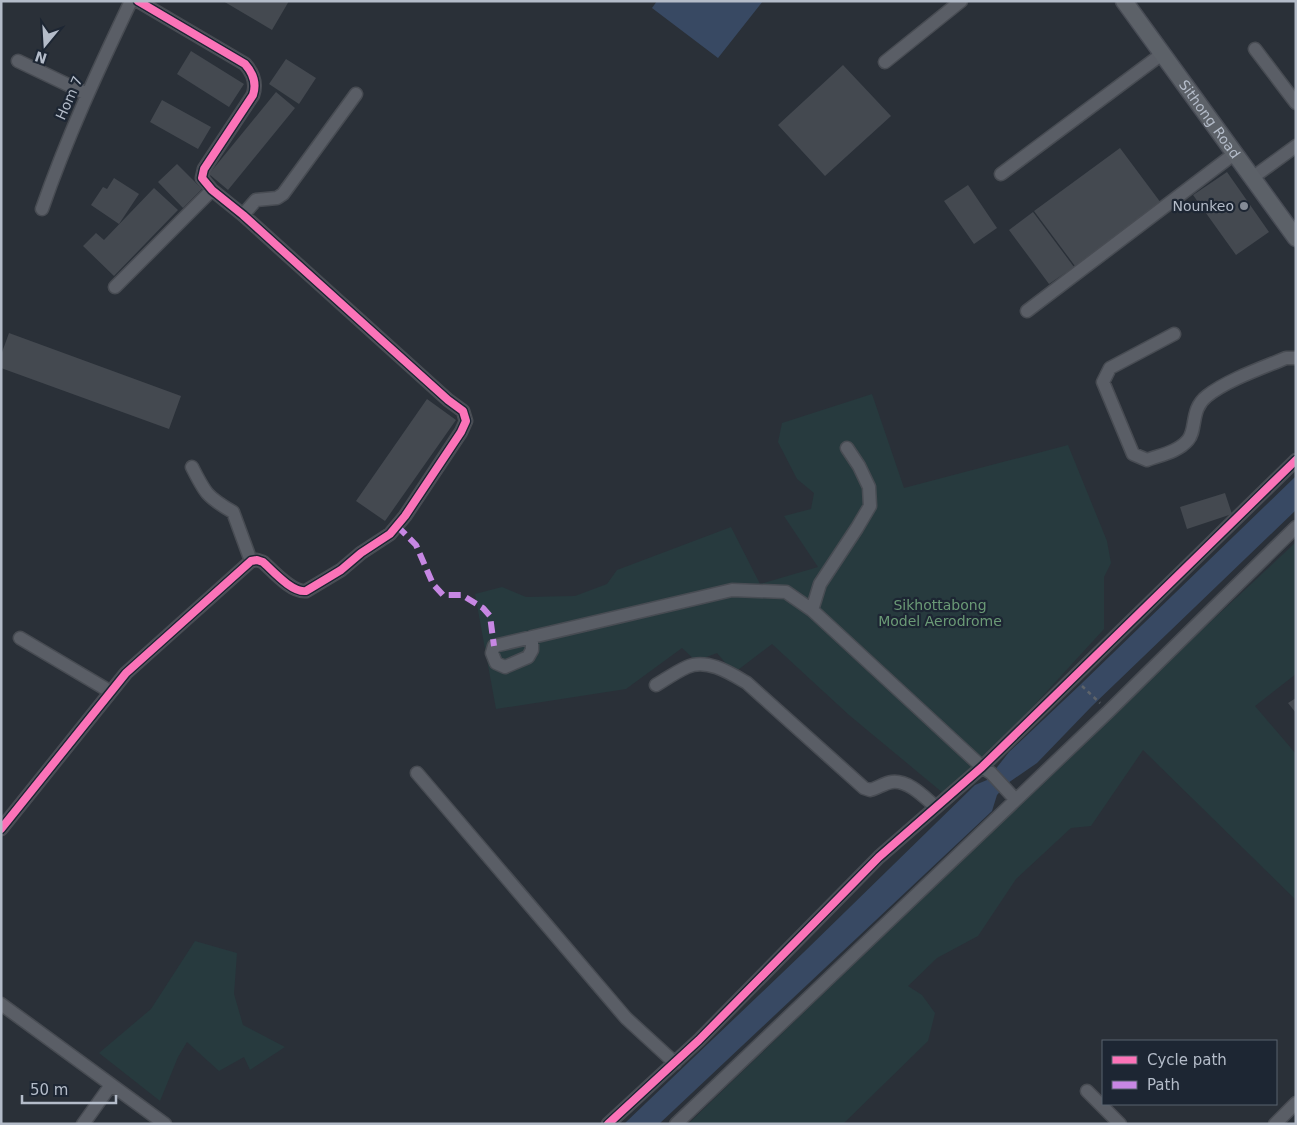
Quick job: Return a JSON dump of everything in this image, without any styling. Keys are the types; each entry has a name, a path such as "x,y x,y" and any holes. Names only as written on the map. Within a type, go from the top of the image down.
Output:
{"main road":[{"name":"Sithong Road","path":"1124,1 1296,238"}],"street":[{"name":"Hom 7","path":"42,209 58,161 131,1"},
{"path":"1,829 126,673 251,561 263,562 292,588 302,592 341,570 361,553 390,534 405,516 451,448 466,421 463,410 448,400 243,214 212,190 202,178 204,169 253,95 254,82 252,72 245,64 139,1"},
{"path":"885,62 961,1"},
{"path":"1255,49 1296,103"},
{"path":"1001,174 1162,54"},
{"path":"18,61 87,94"},
{"path":"243,214 256,200 278,198 283,194 356,94"},
{"path":"1252,178 1296,146"},
{"path":"1027,310 1234,154"},
{"path":"114,287 212,190"},
{"path":"1174,334 1110,368 1103,382 1133,454 1146,460 1178,449 1189,439 1196,409 1205,397 1221,386 1286,358 1296,358"},
{"path":"812,610 820,584 870,506 869,487 848,448"},
{"path":"608,1124 699,1040 879,857 936,807 987,770 1296,460"},
{"path":"192,467 204,492 233,512 251,561"},
{"path":"676,1124 1012,795 1108,712 1296,527"},
{"path":"532,637 732,590 786,592 812,610 1012,795"},
{"path":"20,638 110,692"},
{"path":"656,685 688,666 715,667 730,672 747,683 864,788 870,790 894,782 903,783 914,789 936,807"},
{"path":"417,773 626,1018 675,1062"},
{"path":"1,1004 165,1124"},
{"path":"83,1124 111,1085"},
{"path":"1087,1090 1120,1124"},
{"path":"1275,1124 1296,1103"}],"path":[{"path":"1081,684 1101,705"}],"green space":[{"name":"Sikhottabong Model Aerodrome","path":"872,394 904,488 1068,445 1107,541 1111,563 1104,577 1104,629 949,798 849,715 772,644 734,673 717,653 696,661 682,648 626,689 496,709 475,594 502,587 526,597 575,596 607,584 617,570 731,527 760,584 818,567 784,516 811,509 814,493 797,479 778,442 782,423"},
{"path":"1296,542 1296,674 1255,706 1296,754 1296,900 1143,750 1091,826 1071,828 1016,879 978,936 937,958 908,986 922,995 935,1013 928,1041 843,1124 688,1124 1163,666"},
{"path":"195,941 237,953 234,994 243,1025 285,1047 250,1070 244,1057 219,1071 187,1042 178,1057 160,1101 99,1053 151,1009"}],"water":[{"path":"657,1 763,1 718,58 652,8"},
{"path":"1296,476 1296,510 1092,706 1037,763 1008,783 997,795 992,811 659,1124 624,1124 975,785 987,780 1009,752"}],"building":[{"path":"223,1 289,1 272,30"},
{"path":"191,51 244,84 229,107 177,74"},
{"path":"286,59 316,78 299,104 269,84"},
{"path":"843,65 891,116 825,176 778,125"},
{"path":"276,92 295,108 228,190 209,174"},
{"path":"162,100 211,127 198,149 150,122"},
{"path":"1120,148 1161,203 1075,266 1034,211"},
{"path":"177,164 202,189 183,208 158,182"},
{"path":"1227,172 1269,232 1236,255 1193,195"},
{"path":"114,178 139,194 119,224 91,205 103,187 107,189"},
{"path":"968,185 997,228 974,244 944,201"},
{"path":"154,188 178,210 114,276 83,246 96,233 104,240"},
{"path":"1033,212 1074,267 1049,284 1009,230"},
{"path":"9,333 181,396 169,429 1,368 1,355"},
{"path":"427,399 456,420 385,521 356,501"},
{"path":"1225,493 1232,514 1187,529 1180,507"},
{"path":"1296,698 1296,713 1288,703"}],"marked path":[{"path":"397,526 416,545 433,584 443,595 462,595 483,608 490,616 494,646"}],"cycle path":[{"path":"1,829 126,673 251,561 263,562 283,581 301,591 306,591 341,570 361,553 390,534 405,516 461,432 466,421 463,411 448,400 243,215 212,190 202,178 204,169 253,95 254,78 245,64 138,1"},
{"path":"608,1124 699,1040 879,857 982,767 1296,460"}],"place":[{"name":"Nounkeo","path":"1244,206"}]}
